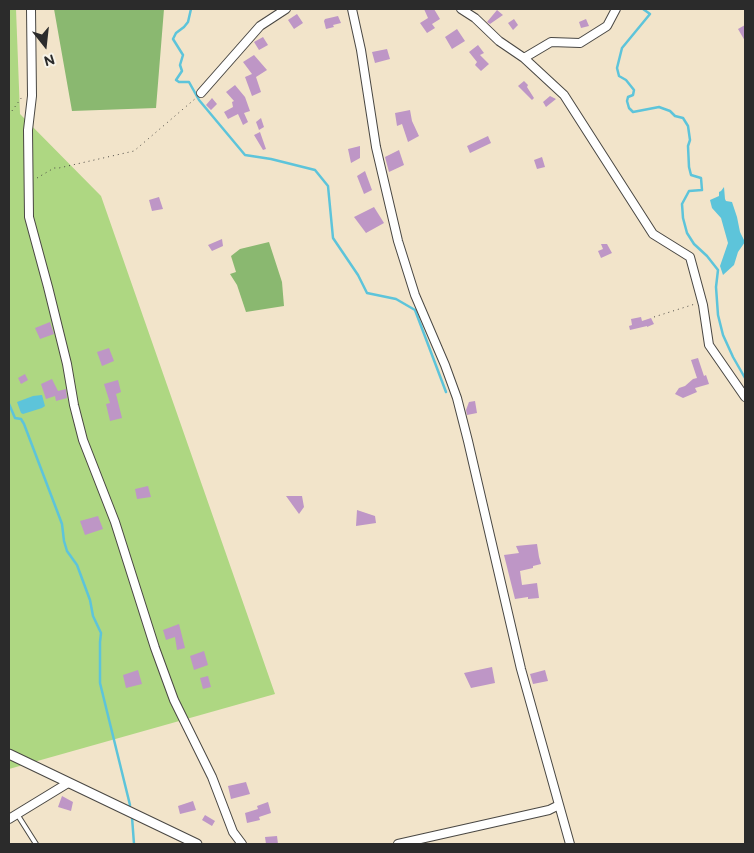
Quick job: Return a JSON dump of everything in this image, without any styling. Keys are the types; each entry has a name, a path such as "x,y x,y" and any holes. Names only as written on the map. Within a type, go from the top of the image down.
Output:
{"street":[{"path":"31,9 32,96 28,130 29,217 67,364 74,405 83,440 115,522 155,648 174,700 212,777 233,832 242,844"},
{"path":"201,93 260,26 286,9"},
{"path":"352,9 361,50 376,147 398,241 415,295 457,398 521,669 570,844"},
{"path":"461,9 476,18 499,41 524,58 564,94 653,234 690,257 702,301 709,345 745,397"},
{"path":"524,58 551,42 580,43 607,26 616,9"},
{"path":"9,754 197,844"},
{"path":"9,819 68,783"},
{"path":"398,844 549,810 559,804"}],"lane":[{"path":"17,814 36,844"}],"path":[{"path":"9,115 22,97 32,96"},
{"path":"28,184 54,168 134,150 192,102"},
{"path":"654,317 702,301"}],"green space":[{"path":"9,9 16,9 20,114 101,196 275,694 9,769"},
{"path":"54,9 164,9 156,108 72,111"},
{"path":"269,242 282,282 284,306 246,312 237,285 230,274 236,272 231,256 240,249"}],"water":[{"path":"724,187 725,199 732,202 740,232 745,242 738,252 734,265 723,275 720,266 728,243 721,218 712,208 710,200 719,196 719,192"},
{"path":"42,395 45,406 23,414 21,413 17,402"}],"building":[{"path":"424,9 434,9 440,19 432,24 435,28 427,33 420,23 428,18"},
{"path":"497,10 503,15 490,24 487,22"},
{"path":"297,14 303,23 294,29 288,20"},
{"path":"338,16 341,23 326,29 325,19"},
{"path":"514,19 518,25 513,30 508,23"},
{"path":"586,19 589,26 581,28 579,22"},
{"path":"745,25 745,41 738,29"},
{"path":"457,29 465,41 452,49 445,37"},
{"path":"263,37 268,45 259,50 254,42"},
{"path":"478,45 484,53 480,55 489,64 481,71 475,65 477,62 469,52"},
{"path":"387,49 390,59 375,63 372,52"},
{"path":"254,55 267,70 256,77 261,92 252,96 245,77 252,74 243,62"},
{"path":"524,81 534,98 532,100 518,86"},
{"path":"235,85 245,97 250,111 244,113 248,122 243,125 238,114 228,119 224,112 233,107 232,102 234,101 226,92"},
{"path":"550,96 556,99 546,107 543,102"},
{"path":"212,98 217,104 211,110 206,105"},
{"path":"410,110 412,121 419,136 408,142 402,124 397,126 395,113"},
{"path":"261,118 264,127 259,130 256,122"},
{"path":"260,132 266,149 263,150 254,135"},
{"path":"488,136 491,143 470,153 467,146"},
{"path":"360,146 360,158 351,163 348,149"},
{"path":"399,150 404,165 389,172 385,157"},
{"path":"542,157 545,167 537,169 534,160"},
{"path":"365,171 372,190 364,194 357,176"},
{"path":"159,197 163,209 152,211 149,200"},
{"path":"374,207 384,223 366,233 354,217"},
{"path":"222,239 223,246 212,251 208,245"},
{"path":"601,244 607,244 612,253 601,258 598,251 603,249"},
{"path":"641,317 642,321 651,318 654,324 630,330 629,326 632,325 631,319"},
{"path":"50,322 54,334 40,339 35,328"},
{"path":"109,348 114,361 102,366 97,352"},
{"path":"698,358 709,384 695,388 697,392 683,398 675,394 679,388 697,378 691,360"},
{"path":"25,374 28,380 21,384 18,378"},
{"path":"52,379 58,391 66,389 67,398 56,401 55,396 46,399 41,384"},
{"path":"118,380 121,392 116,394 122,418 110,421 106,404 110,403 104,384"},
{"path":"475,401 477,413 467,415 466,410 469,402"},
{"path":"148,486 151,497 137,499 135,489"},
{"path":"286,496 302,496 304,507 299,514"},
{"path":"357,510 375,516 376,523 356,526"},
{"path":"98,516 103,529 85,535 80,521"},
{"path":"537,544 541,564 520,571 522,585 537,583 539,598 515,599 504,555 519,553 516,546"},
{"path":"179,624 185,648 177,650 175,637 166,640 163,630"},
{"path":"204,651 208,665 194,670 190,656"},
{"path":"492,667 495,683 471,688 464,673"},
{"path":"138,670 142,684 126,688 123,675"},
{"path":"545,670 548,681 533,684 530,674"},
{"path":"208,676 211,687 203,689 200,678"},
{"path":"246,782 250,794 231,799 228,786"},
{"path":"62,796 73,802 71,811 58,807"},
{"path":"193,801 196,810 180,814 178,806"},
{"path":"268,802 271,813 259,817 260,820 247,823 245,813 258,809 257,806"},
{"path":"205,815 215,821 212,826 202,820"},
{"path":"277,836 278,844 266,844 265,837"}],"waterway":[{"path":"191,9 188,22 176,33 173,39 183,55 180,65 182,71 176,80 179,82 189,82 199,100 245,155 271,159 315,170 328,186 333,238 358,275 367,293 396,299 415,310 446,392"},
{"path":"643,9 650,14 622,48 617,68 619,76 626,80 634,90 633,95 628,97 627,101 629,108 633,112 659,107 670,111 675,116 683,118 688,126 690,140 688,146 689,167 691,175 701,178 702,190 689,191 682,204 683,218 687,233 694,244 718,270 716,287 718,315 723,335 745,378"},
{"path":"9,404 15,418 21,419 24,424 62,524 67,551 77,565 90,600 93,616 101,633 100,683 130,805"},
{"path":"132,817 134,844"}]}
